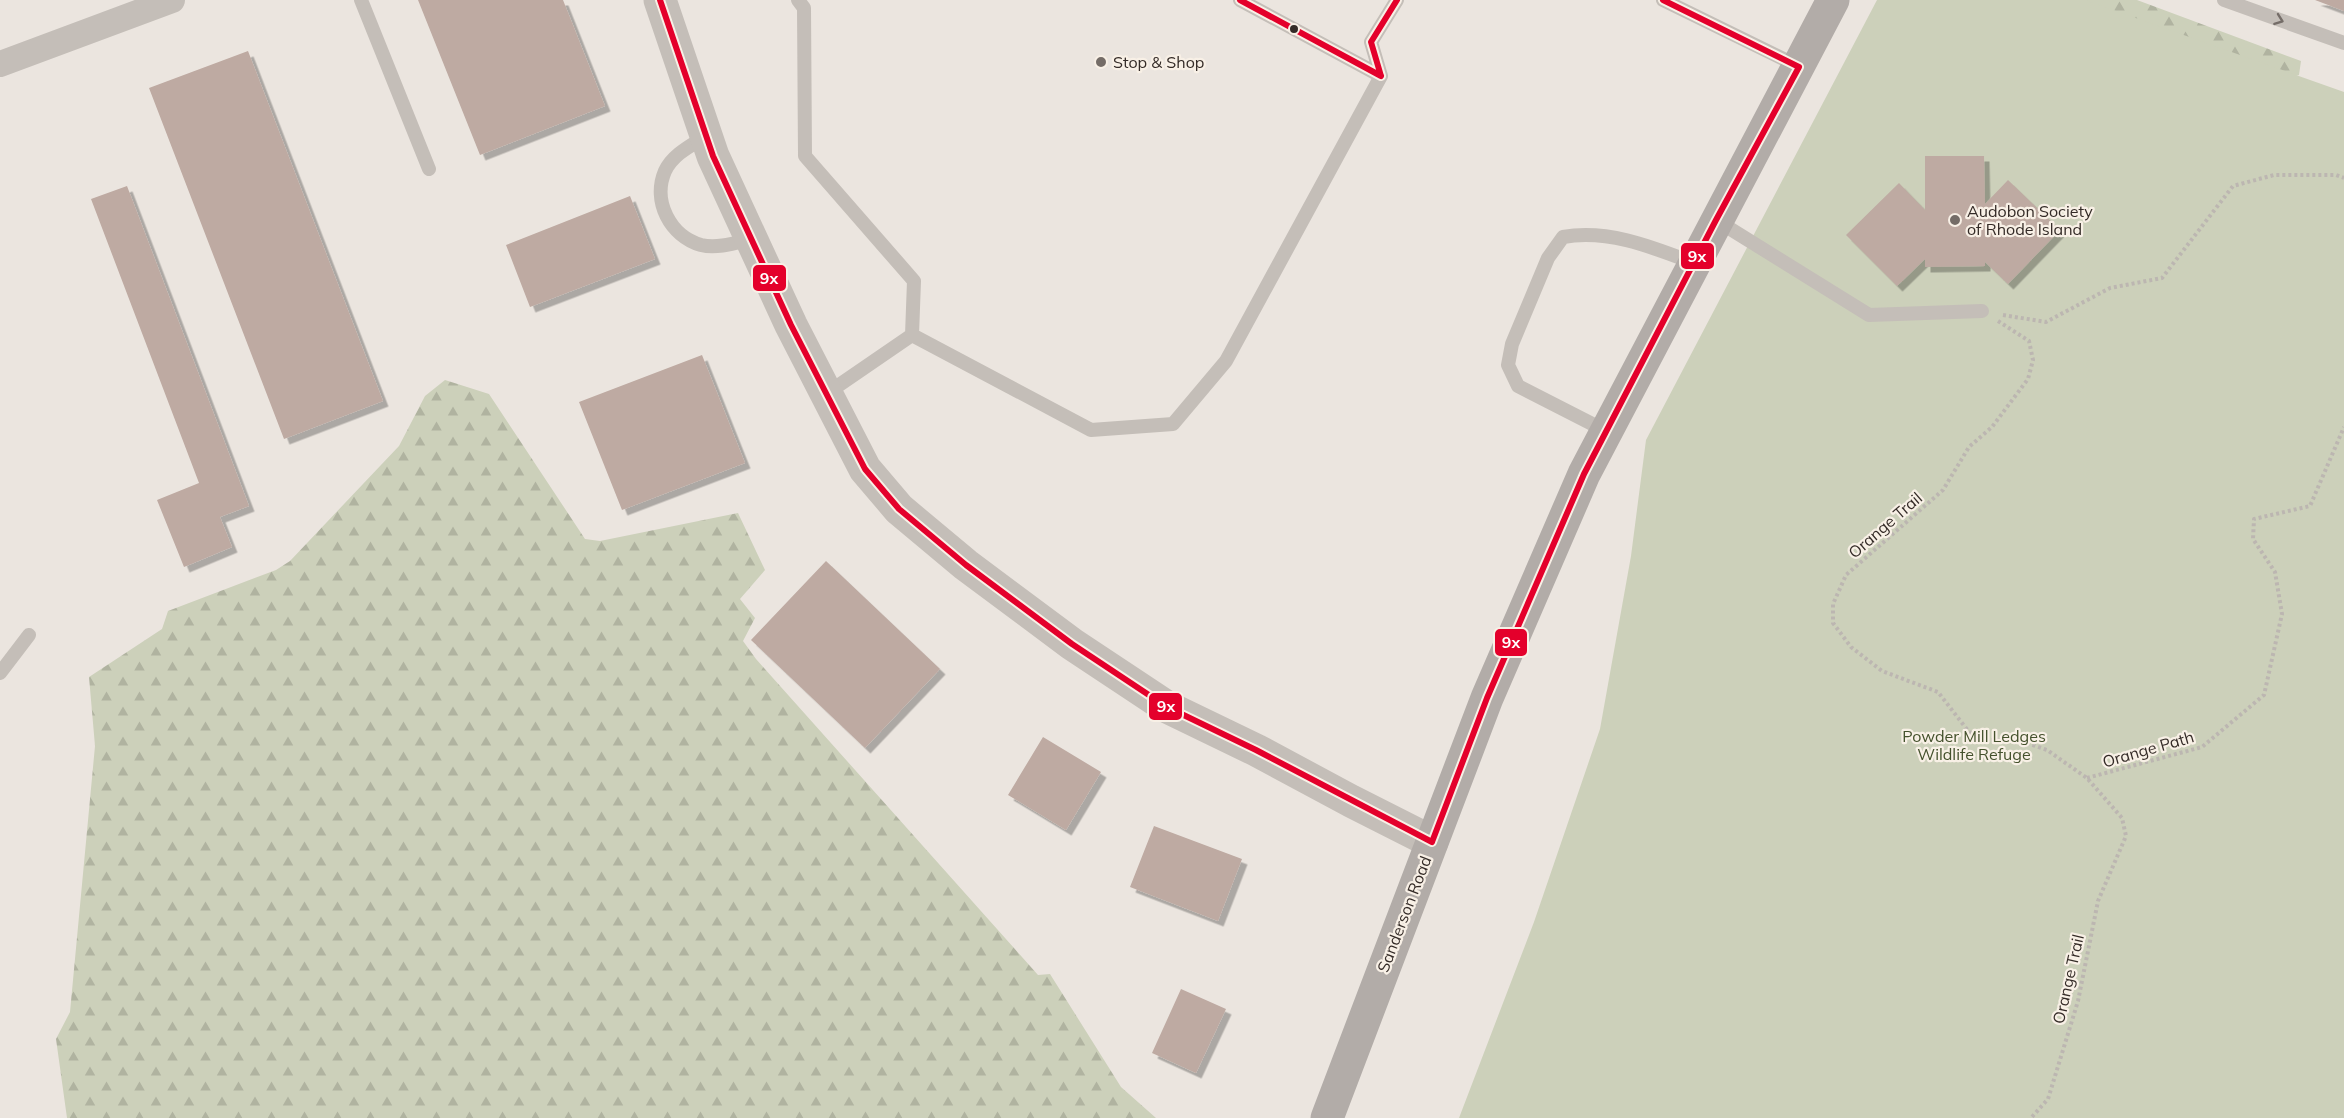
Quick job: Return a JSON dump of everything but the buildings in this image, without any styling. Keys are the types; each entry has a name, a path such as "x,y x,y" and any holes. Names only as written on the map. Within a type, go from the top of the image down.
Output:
{"main road":[{"name":"Sanderson Road","path":"1327,1118 1487,698 1584,474 1716,220 1799,67 1827,4"}],"street":[{"path":"0,64 172,0"},
{"path":"660,0 713,156 826,394 865,469 898,509 1072,644 1167,707 1256,750 1432,842"}],"lane":[{"path":"361,0 429,169"},
{"path":"798,0 804,8 805,156 914,281 912,335"},
{"path":"1240,0 1381,76"},
{"path":"912,335 1091,430 1173,424 1226,361 1381,76 1371,42 1397,0"},
{"path":"1663,0 1799,67"},
{"path":"2224,0 2344,43"},
{"path":"706,136 679,153 665,171 661,196 666,217 678,234 701,245 722,245 752,239"},
{"path":"1716,220 1869,315 1982,311"},
{"path":"1606,431 1518,386 1508,365 1512,344 1548,258 1563,237 1583,233 1642,244 1694,263"},
{"path":"826,394 912,335"},
{"path":"0,673 29,635"}],"path":[{"path":"1982,311 2046,322 2110,288 2162,278 2233,186 2274,175 2336,175 2344,178"},
{"name":"Orange Trail","path":"1982,311 2029,341 2033,360 2028,379 1992,427 1969,447 1943,490 1846,575 1833,604 1833,623 1851,646 1882,671 1938,692 1969,732 1987,740 2018,740 2047,750 2087,778 2122,818 2126,836 2098,901 2078,1001 2048,1099 2031,1118"},
{"name":"Orange Path","path":"2087,778 2202,747 2264,695 2282,614 2275,572 2253,539 2254,519 2310,506 2344,427"}],"green space":[{"name":"Powder Mill Ledges Wildlife Refuge","path":"1877,0 2085,0 2344,92 2344,1118 1459,1118 1534,922 1600,729 1631,556 1646,440"},
{"path":"1982,0 2137,0 2301,61 2299,75 2231,97"},
{"path":"445,380 489,394 585,539 600,541 738,513 765,570 740,599 755,618 743,641 756,659 1038,975 1050,974 1121,1087 1156,1118 67,1118 56,1039 70,1012 95,746 89,677 162,629 168,611 276,570 290,561 399,446 425,396"}],"transit line":[{"name":"9x","path":"660,0 713,156 791,325 865,469 899,509 966,565 1072,644 1167,707 1256,750 1432,842"},
{"name":"9x","path":"1240,0 1381,76"},
{"name":"9x","path":"1381,76 1371,42 1397,0"},
{"name":"9x","path":"1663,0 1799,67"},
{"name":"9x","path":"1432,842 1487,698 1584,474 1716,220 1799,67"}],"place":[{"name":"Stop & Shop","path":"1101,62"},
{"name":"Audobon Society of Rhode Island","path":"1955,220"}]}
